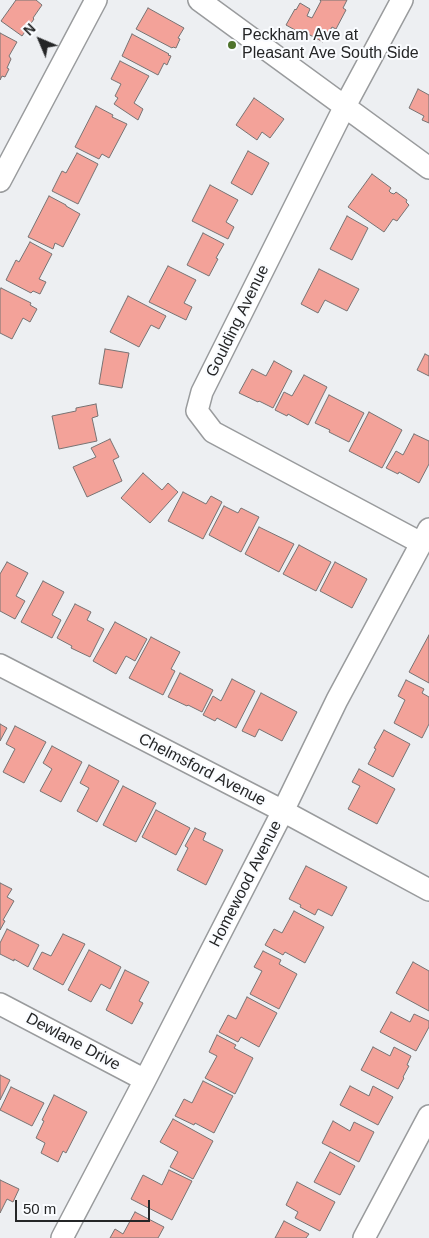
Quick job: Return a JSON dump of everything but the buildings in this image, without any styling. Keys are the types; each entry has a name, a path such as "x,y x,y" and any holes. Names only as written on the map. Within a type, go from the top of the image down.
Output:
{"street":[{"path":"0,181 96,0"},
{"path":"199,0 429,168"},
{"name":"Goulding Avenue","path":"402,0 345,106 202,392 197,411 213,432 425,536"},
{"name":"Homewood Avenue","path":"62,1238 146,1080 283,812 337,700 425,536"},
{"name":"Chelmsford Avenue","path":"0,665 429,890"},
{"name":"Dewlane Drive","path":"0,1004 146,1080"},
{"path":"364,1238 429,1116"}],"place":[{"name":"Peckham Ave at Pleasant Ave South Side","path":"232,45"}]}
